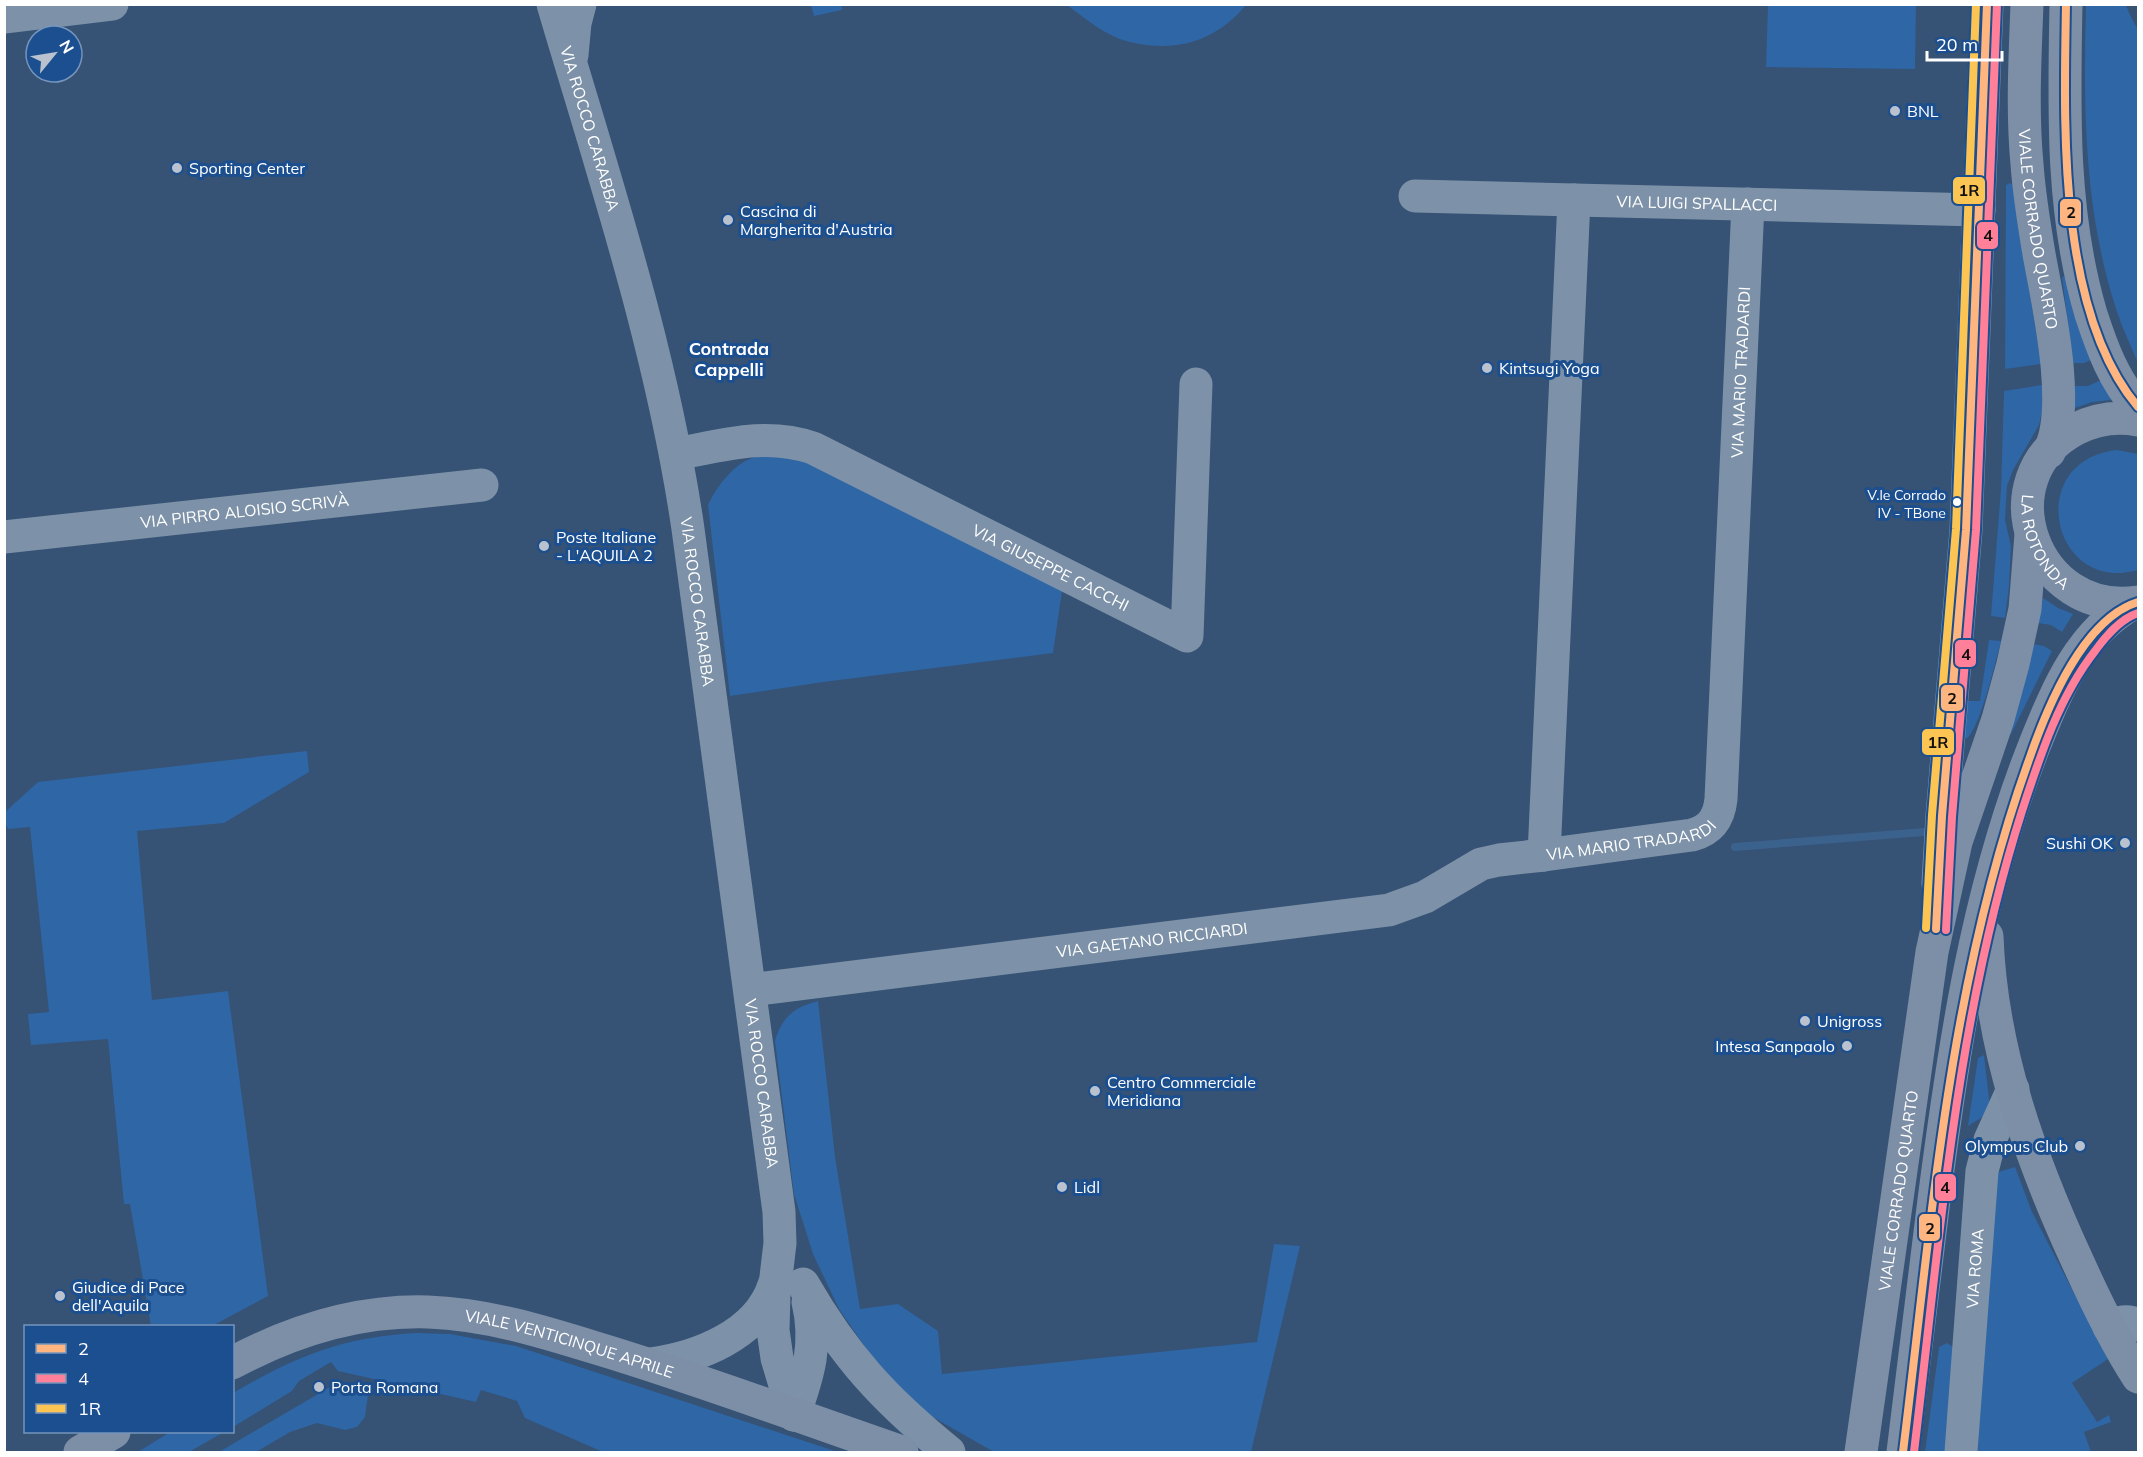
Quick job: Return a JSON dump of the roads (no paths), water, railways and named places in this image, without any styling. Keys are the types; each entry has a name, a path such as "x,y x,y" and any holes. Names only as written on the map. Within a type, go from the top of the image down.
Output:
{"main road":[{"name":"VIALE CORRADO QUARTO","path":"2027,4 2024,99 2027,163 2054,345 2058,398 2056,433 2049,452"},
{"name":"VIALE CORRADO QUARTO","path":"2066,4 2065,153 2070,210 2079,268 2095,326 2109,364 2126,393 2139,407"},
{"name":"LA ROTONDA","path":"2137,602 2103,602 2074,591 2058,579 2044,563 2031,534 2028,515 2029,496 2034,477 2049,452 2070,432 2088,424 2117,418 2139,420"},
{"name":"VIALE CORRADO QUARTO","path":"1861,1452 1926,981 1956,842 1998,719 2013,664 2025,609 2031,534"},
{"path":"1903,1452 1943,1128 1959,1023 1972,953 1993,872 2028,762 2061,686 2078,656 2101,627 2112,616 2137,602"},
{"path":"1993,872 1987,914 1991,990 2002,1053 2031,1147 2055,1212 2124,1326 2139,1377"},
{"name":"VIALE VENTICINQUE APRILE","path":"234,1363 269,1345 314,1328 367,1316 427,1312 457,1314 513,1324 650,1365 902,1452"},
{"path":"80,1452 111,1433"}],"street":[{"path":"4,16 112,4"},
{"name":"VIA ROCCO CARABBA","path":"553,4 634,280 664,394 676,454 750,990 779,1212 780,1243 789,1283 811,1314 812,1354 794,1415"},
{"path":"572,68 575,23 580,4"},
{"name":"VIALE CORRADO QUARTO","path":"1936,929 1941,816 1966,530 1987,4"},
{"name":"VIA LUIGI SPALLACCI","path":"1415,196 1979,210"},
{"name":"VIA MARIO TRADARDI","path":"1574,200 1544,855 1692,835 1705,831 1718,815 1721,799 1748,204"},
{"name":"VIA GIUSEPPE CACCHI","path":"676,454 760,440 780,440 804,445 1187,636 1196,384"},
{"name":"VIA PIRRO ALOISIO SCRIVÀ","path":"4,537 482,485"},
{"name":"VIA GAETANO RICCIARDI","path":"750,990 1389,910 1425,897 1474,867 1499,860 1544,855"},
{"name":"VIA ROMA","path":"1961,1452 1982,1171 1990,1140 2013,1089"},
{"path":"789,1283 829,1328 856,1365 894,1406 949,1452"},
{"name":"VIA ROCCO CARABBA","path":"650,1365 689,1356 715,1345 736,1332 761,1309 769,1298 789,1283"}],"waterway":[{"path":"1735,847 1924,832"}],"place":[{"name":"BNL","path":"1895,111"},
{"name":"Sporting Center","path":"177,168"},
{"name":"Cascina di Margherita d'Austria","path":"728,220"},
{"name":"Kintsugi Yoga","path":"1487,368"},
{"name":"V.le Corrado IV - TBone","path":"1957,502"},
{"name":"Poste Italiane - L'AQUILA 2","path":"544,546"},
{"name":"Sushi OK","path":"2125,843"},
{"name":"Unigross","path":"1805,1021"},
{"name":"Intesa Sanpaolo","path":"1847,1046"},
{"name":"Centro Commerciale Meridiana","path":"1095,1091"},
{"name":"Olympus Club","path":"2080,1146"},
{"name":"Lidl","path":"1062,1187"},
{"name":"Giudice di Pace dell'Aquila","path":"60,1296"},
{"name":"Porta Romana","path":"319,1387"}],"district":[{"name":"Contrada Cappelli","path":"729,359"}]}
